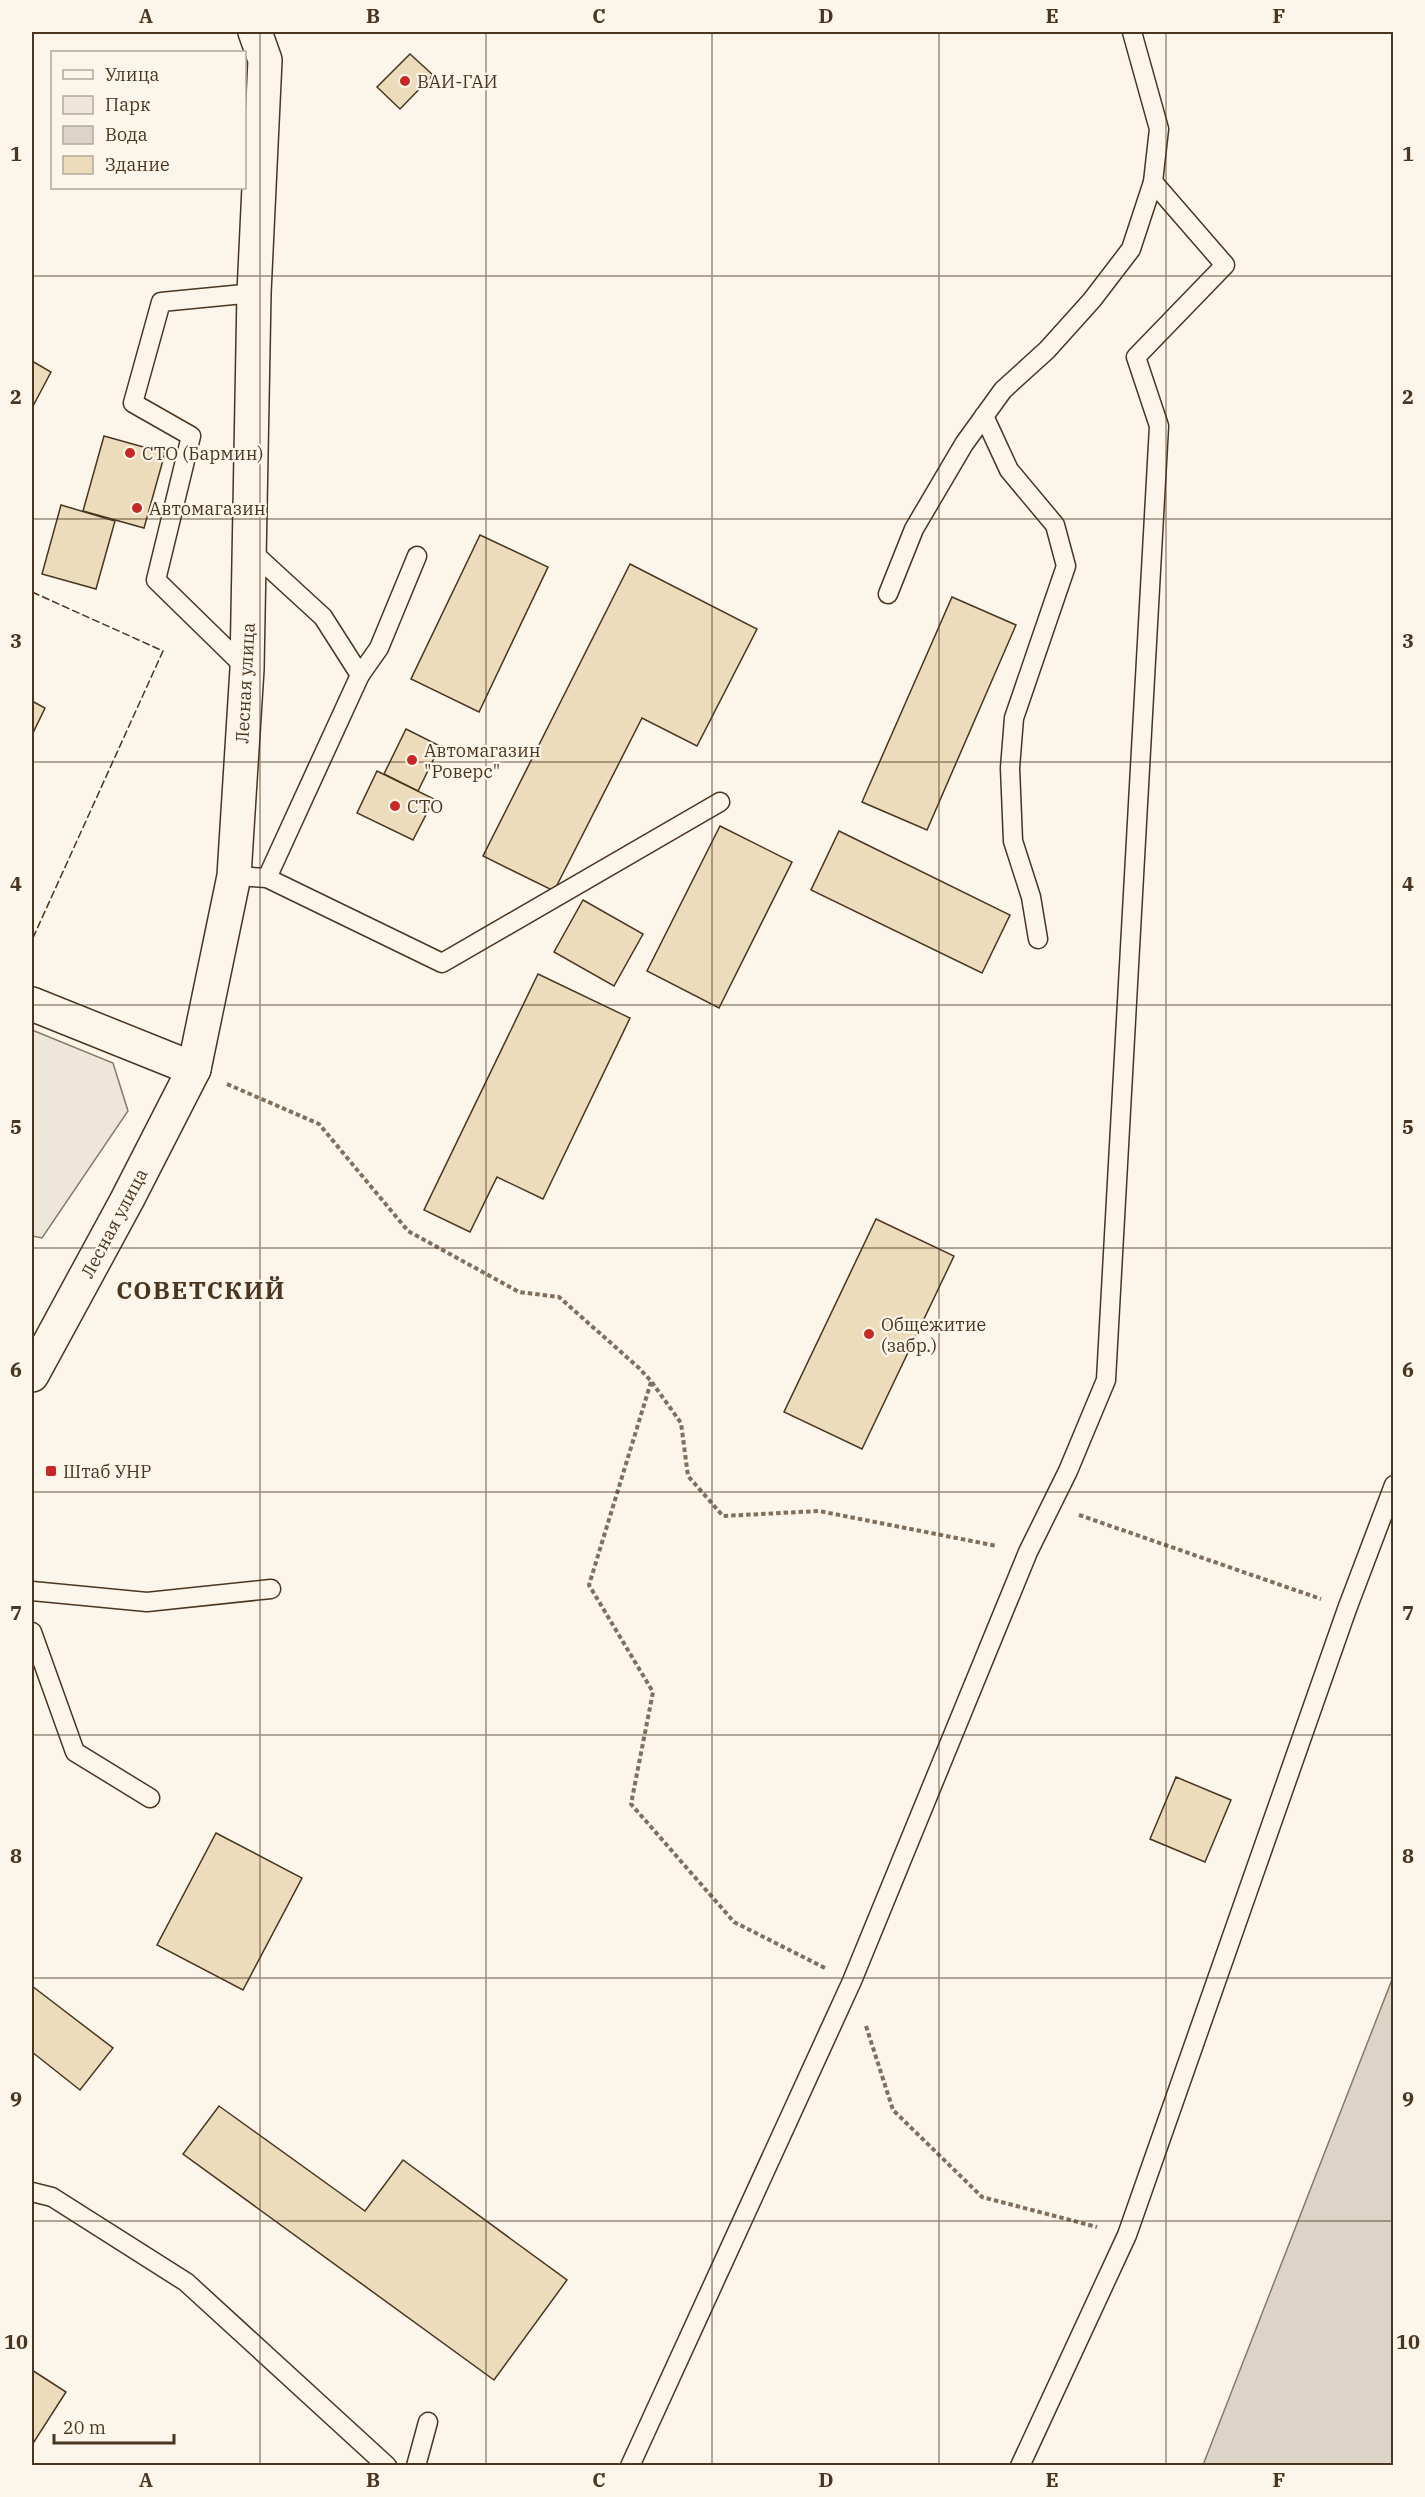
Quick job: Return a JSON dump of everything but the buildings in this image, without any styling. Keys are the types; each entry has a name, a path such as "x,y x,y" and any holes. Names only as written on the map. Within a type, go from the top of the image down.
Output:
{"main road":[{"name":"Лесная улица","path":"32,1375 128,1200 194,1069 234,876 247,669 254,293 265,60 255,32"},
{"path":"32,1004 194,1069"}],"lane":[{"path":"888,594 914,529 964,444 1003,390 1047,350 1085,308 1131,249 1153,182 1159,129 1132,32"},
{"path":"630,2466 852,1981 1028,1552 1068,1471 1106,1380 1160,426 1136,357 1225,265 1153,182"},
{"path":"247,669 156,580 191,436 133,403 161,302 254,293"},
{"path":"984,416 1009,470 1055,525 1066,566 1014,718 1010,768 1013,841 1031,897 1038,939"},
{"path":"250,550 323,617 360,675"},
{"path":"267,878 360,675 379,648 417,556"},
{"path":"234,876 267,878 442,963 720,802"},
{"path":"1020,2466 1127,2235 1347,1609 1394,1485"},
{"path":"32,1591 147,1602 271,1589"},
{"path":"32,1632 75,1752 150,1797"},
{"path":"32,2192 52,2197 186,2282 387,2466"},
{"path":"416,2466 428,2422"}],"path":[{"path":"194,1069 319,1124 408,1231 519,1292 559,1297 651,1381 681,1423 688,1476 723,1516 819,1511 1028,1552 1080,1514 1347,1609"},
{"path":"651,1381 589,1585 653,1692 631,1804 734,1922 852,1981 892,2110 982,2197 1127,2235"}],"green space":[{"path":"32,1030 113,1063 128,1111 42,1238 32,1236"}],"water":[{"path":"1393,1977 1393,2465 1203,2465"}],"fence":[{"path":"32,592 163,651 32,940"}],"place":[{"name":"ВАИ-ГАИ","path":"405,81"},
{"name":"СТО (Бармин)","path":"130,453"},
{"name":"Автомагазин","path":"137,508"},
{"name":"Автомагазин \"Роверс\"","path":"412,760"},
{"name":"СТО","path":"395,806"},
{"name":"Общежитие (забр.)","path":"869,1334"},
{"name":"Штаб УНР","path":"51,1471"}],"district":[{"name":"СОВЕТСКИЙ","path":"201,1290"}]}
